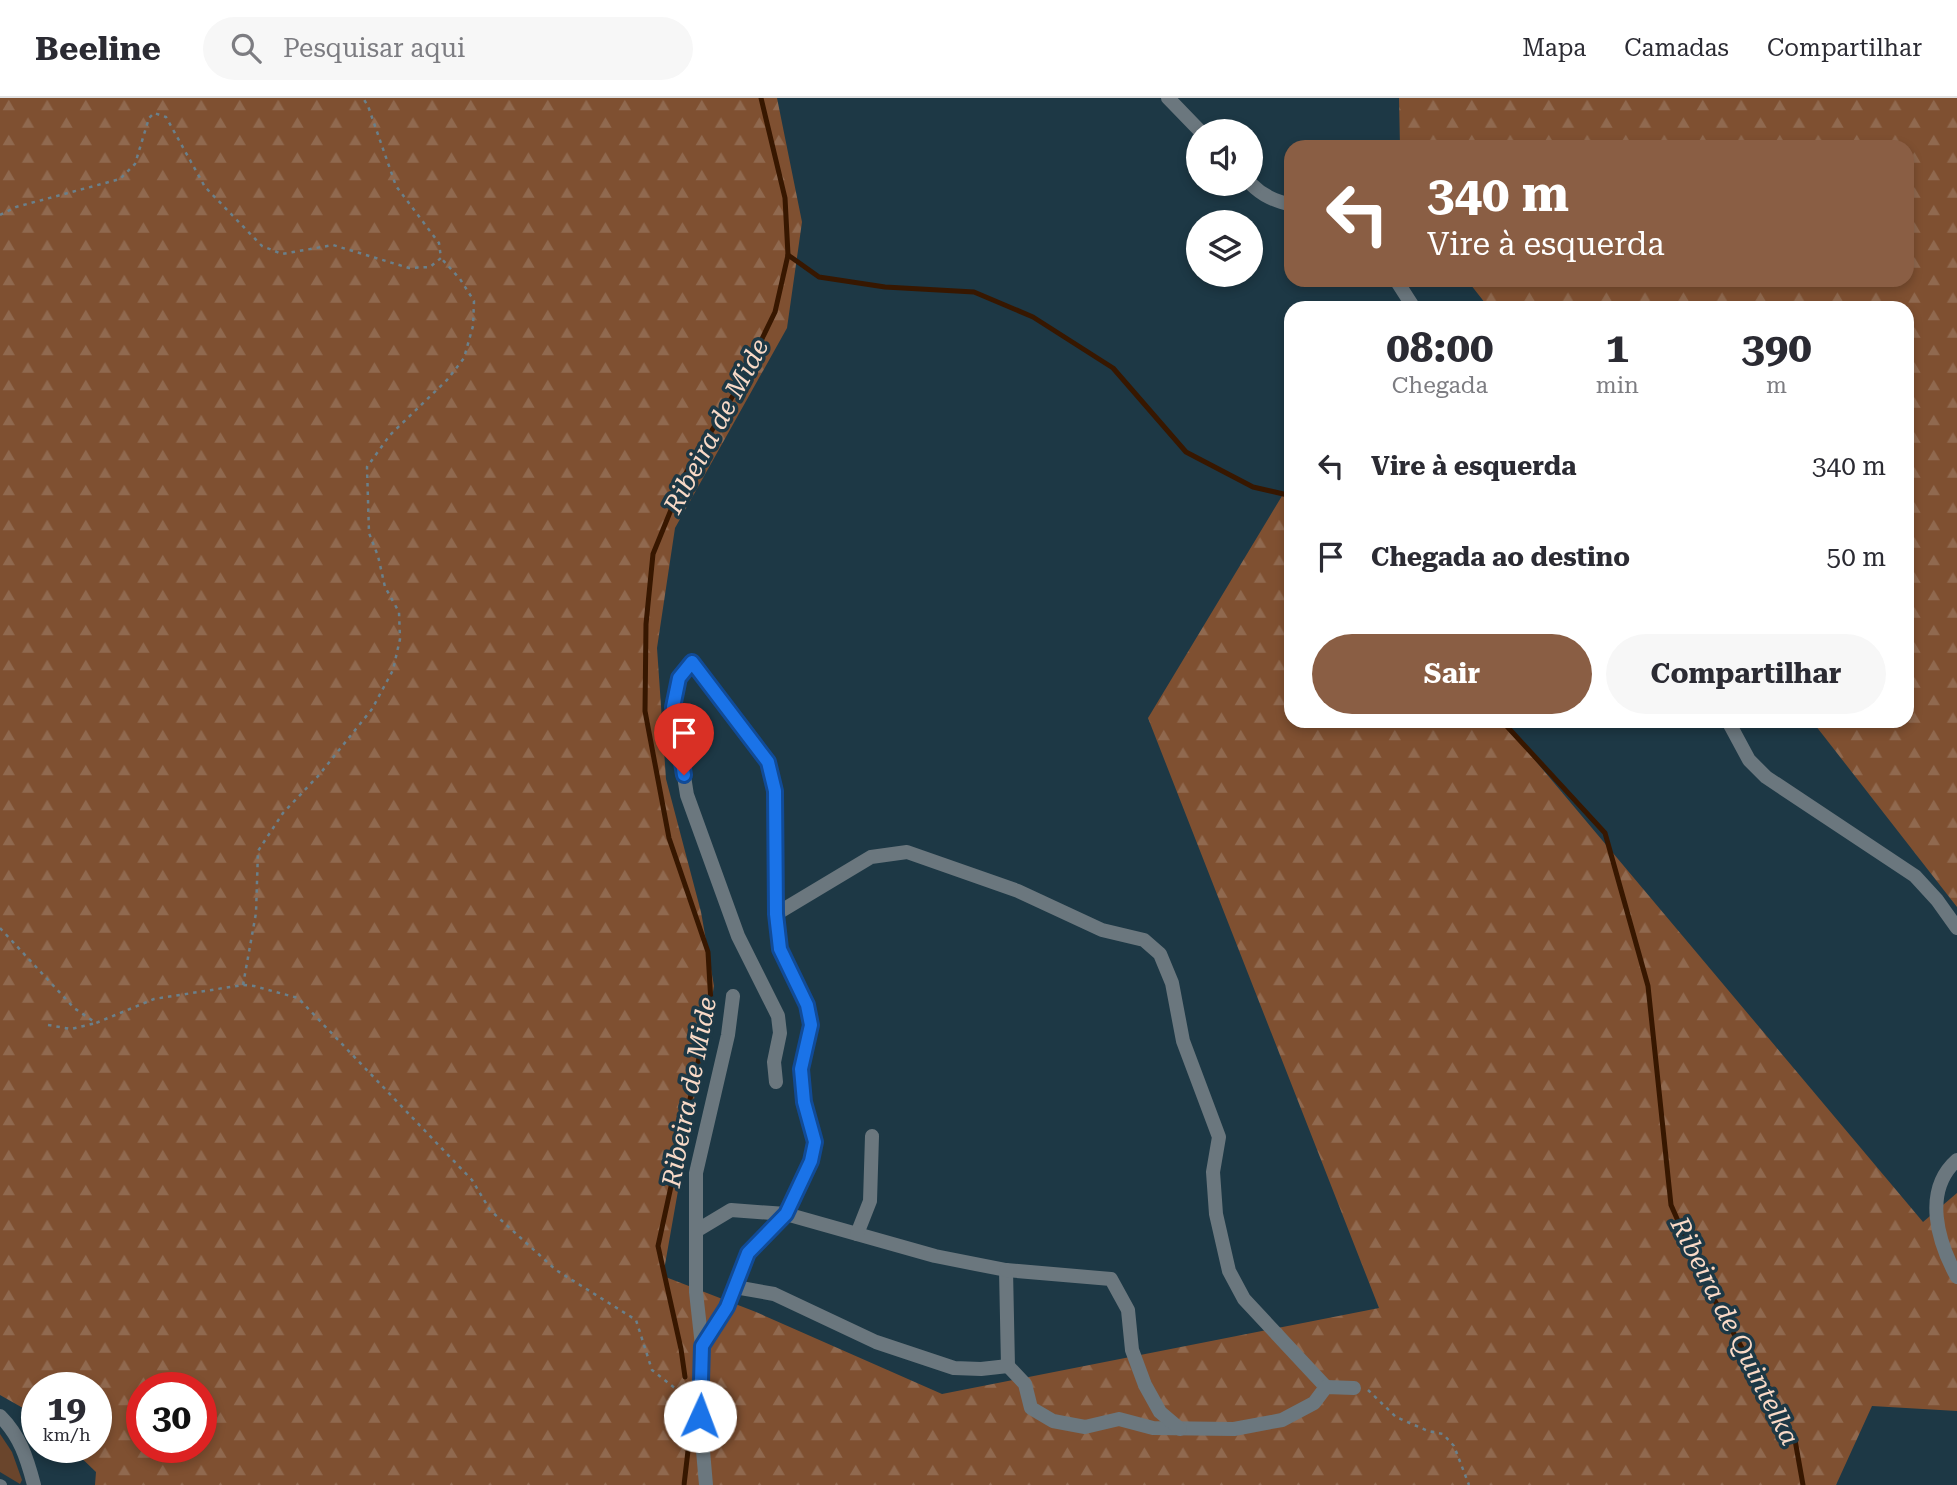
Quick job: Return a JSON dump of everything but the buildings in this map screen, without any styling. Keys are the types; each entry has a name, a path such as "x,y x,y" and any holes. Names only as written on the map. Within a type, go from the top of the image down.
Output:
{"street":[{"path":"1168,98 1188,119"},
{"path":"1263,194 1284,203"},
{"path":"702,1346 727,1307 748,1253 786,1214 811,1161 815,1142 804,1102 801,1069 811,1025 807,1005 780,949 776,914 775,791 768,762 692,662 679,678 673,707 687,795 738,936 778,1016 780,1033 774,1062 776,1082"},
{"path":"1732,728 1749,760 1766,777 1915,876 1957,928"},
{"path":"776,914 871,857 907,852 1018,891 1102,930 1144,940 1160,954 1172,983 1183,1041 1219,1137 1213,1172 1216,1214 1229,1270 1244,1299 1326,1387 1354,1388"},
{"path":"706,1485 700,1416 702,1346 695,1292 696,1173 728,1035 733,996"},
{"path":"857,1234 870,1201 872,1136"},
{"path":"1957,1160 1945,1170 1937,1195 1937,1224 1945,1255 1957,1277"},
{"path":"695,1231 731,1210 786,1214 935,1256 1006,1270 1111,1279 1128,1310 1132,1350 1145,1385 1160,1412 1180,1429"},
{"path":"1006,1270 1008,1366 1025,1384 1031,1408 1052,1421 1085,1427 1119,1419 1153,1428 1234,1429 1282,1420 1314,1403 1326,1387"},
{"path":"735,1287 775,1294 876,1342 954,1368 1008,1366"},
{"path":"0,1416 15,1430 26,1455 34,1485"}],"path":[{"path":"243,985 256,913 258,851 283,813 319,775 372,709 393,670 400,639 399,612 385,587 369,533 367,467 390,435 447,380 464,358 473,326 474,301 460,279 441,258 439,243 396,186 363,98"},
{"path":"0,215 16,207 120,179 135,164 149,118 155,113 166,117 205,187 262,246 282,254 333,245 409,268 430,267 441,258"},
{"path":"0,929 74,1008 96,1023"},
{"path":"48,1025 71,1029 96,1023 154,999 243,985 298,998 472,1180 490,1210 556,1270 636,1320 653,1370 677,1389 701,1390"},
{"path":"1354,1388 1368,1390 1396,1417 1428,1432 1443,1434 1454,1446 1468,1485"}],"shaded area":[{"path":"0,1434 12,1452 22,1480 20,1484 0,1472"}],"green space":[{"path":"0,98 777,98 802,222 787,328 675,528 657,648 666,779 701,912 714,986 663,1276 756,1312 942,1394 1379,1308 1148,718 1284,493 1284,728 1508,728 1923,1222 1957,1193 1957,1411 1872,1406 1836,1485 95,1485 96,1472 87,1463 112,1463 112,1372 21,1372 21,1407 0,1395"},
{"path":"1399,98 1957,98 1957,907 1817,728 1914,728 1914,301 1484,301 1472,287 1914,287 1914,140 1400,140"}],"waterway":[{"name":"Ribeira de Mide","path":"685,1377 658,1246 711,1003 708,952 669,838 645,711 646,624 653,554 686,473 740,384 775,312 788,255 785,198 761,98"},
{"name":"Ribeira de Quintelka","path":"788,255 819,277 885,287 974,292 1033,317 1113,368 1186,452 1253,487 1284,494"},
{"name":"Ribeira de Quintelka","path":"1508,728 1605,833 1648,986 1671,1205 1707,1287 1795,1440 1803,1485"},
{"name":"Ribeira de Mide","path":"684,1485 691,1425 688,1402"}],"route":[{"path":"684,775 673,707 679,678 692,662 768,762 775,791 776,914 780,949 807,1005 811,1025 801,1069 804,1102 815,1142 811,1161 786,1214 748,1253 727,1307 702,1346 700,1416"}]}
